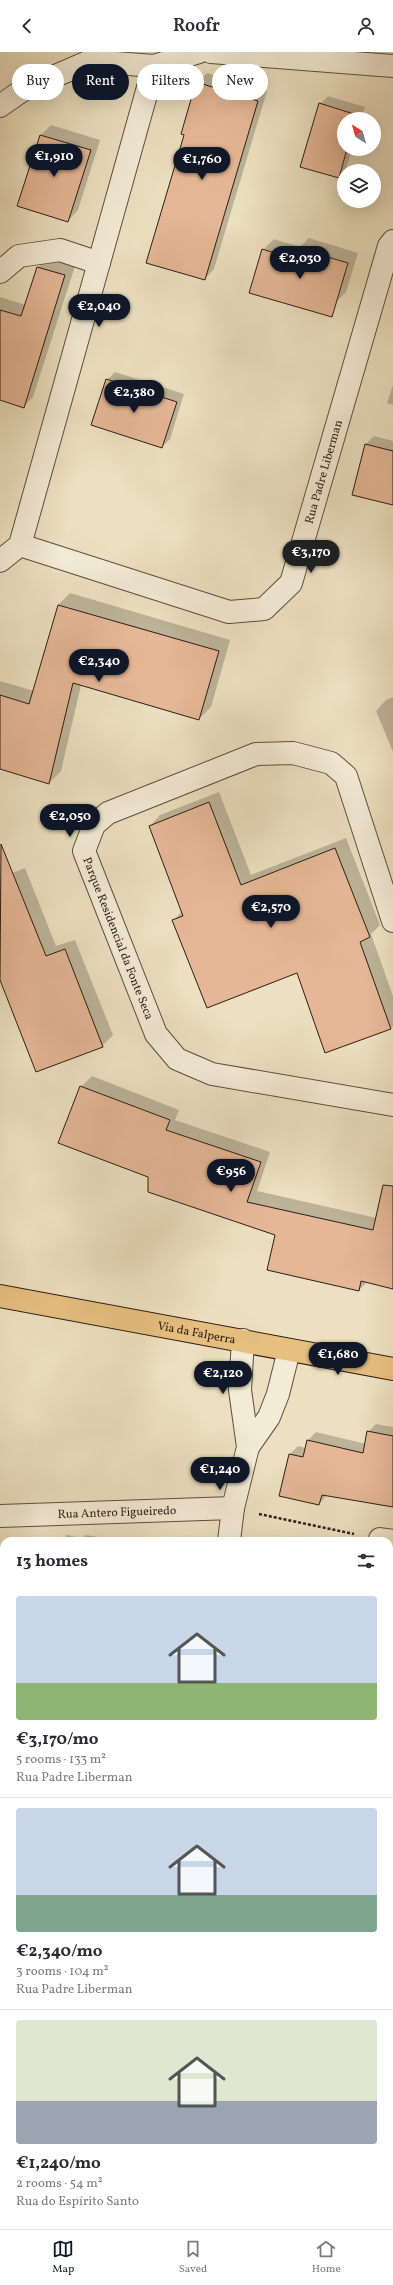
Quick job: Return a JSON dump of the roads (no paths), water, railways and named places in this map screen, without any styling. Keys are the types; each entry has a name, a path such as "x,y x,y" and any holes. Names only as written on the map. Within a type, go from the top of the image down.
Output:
{"main road":[{"name":"Via da Falperra","path":"0,1296 393,1369"}],"street":[{"path":"160,64 199,52"},
{"path":"211,52 393,66"},
{"path":"0,106 23,90 90,61 137,65"},
{"path":"0,561 20,546 145,100"},
{"name":"Rua Padre Liberman","path":"20,546 229,612 264,609 291,583 389,246 393,241"},
{"path":"0,272 19,256 60,250 100,263"},
{"name":"Parque Residencial da Fonte Seca","path":"393,921 346,776 331,763 293,753 256,754 108,813 94,825 84,851 156,1034 176,1059 212,1074 393,1105"},
{"path":"242,1340 240,1390 248,1447"},
{"path":"229,1537 233,1508 248,1447 271,1411 278,1394 289,1350"},
{"name":"Rua Antero Figueiredo","path":"0,1516 233,1508"}]}
